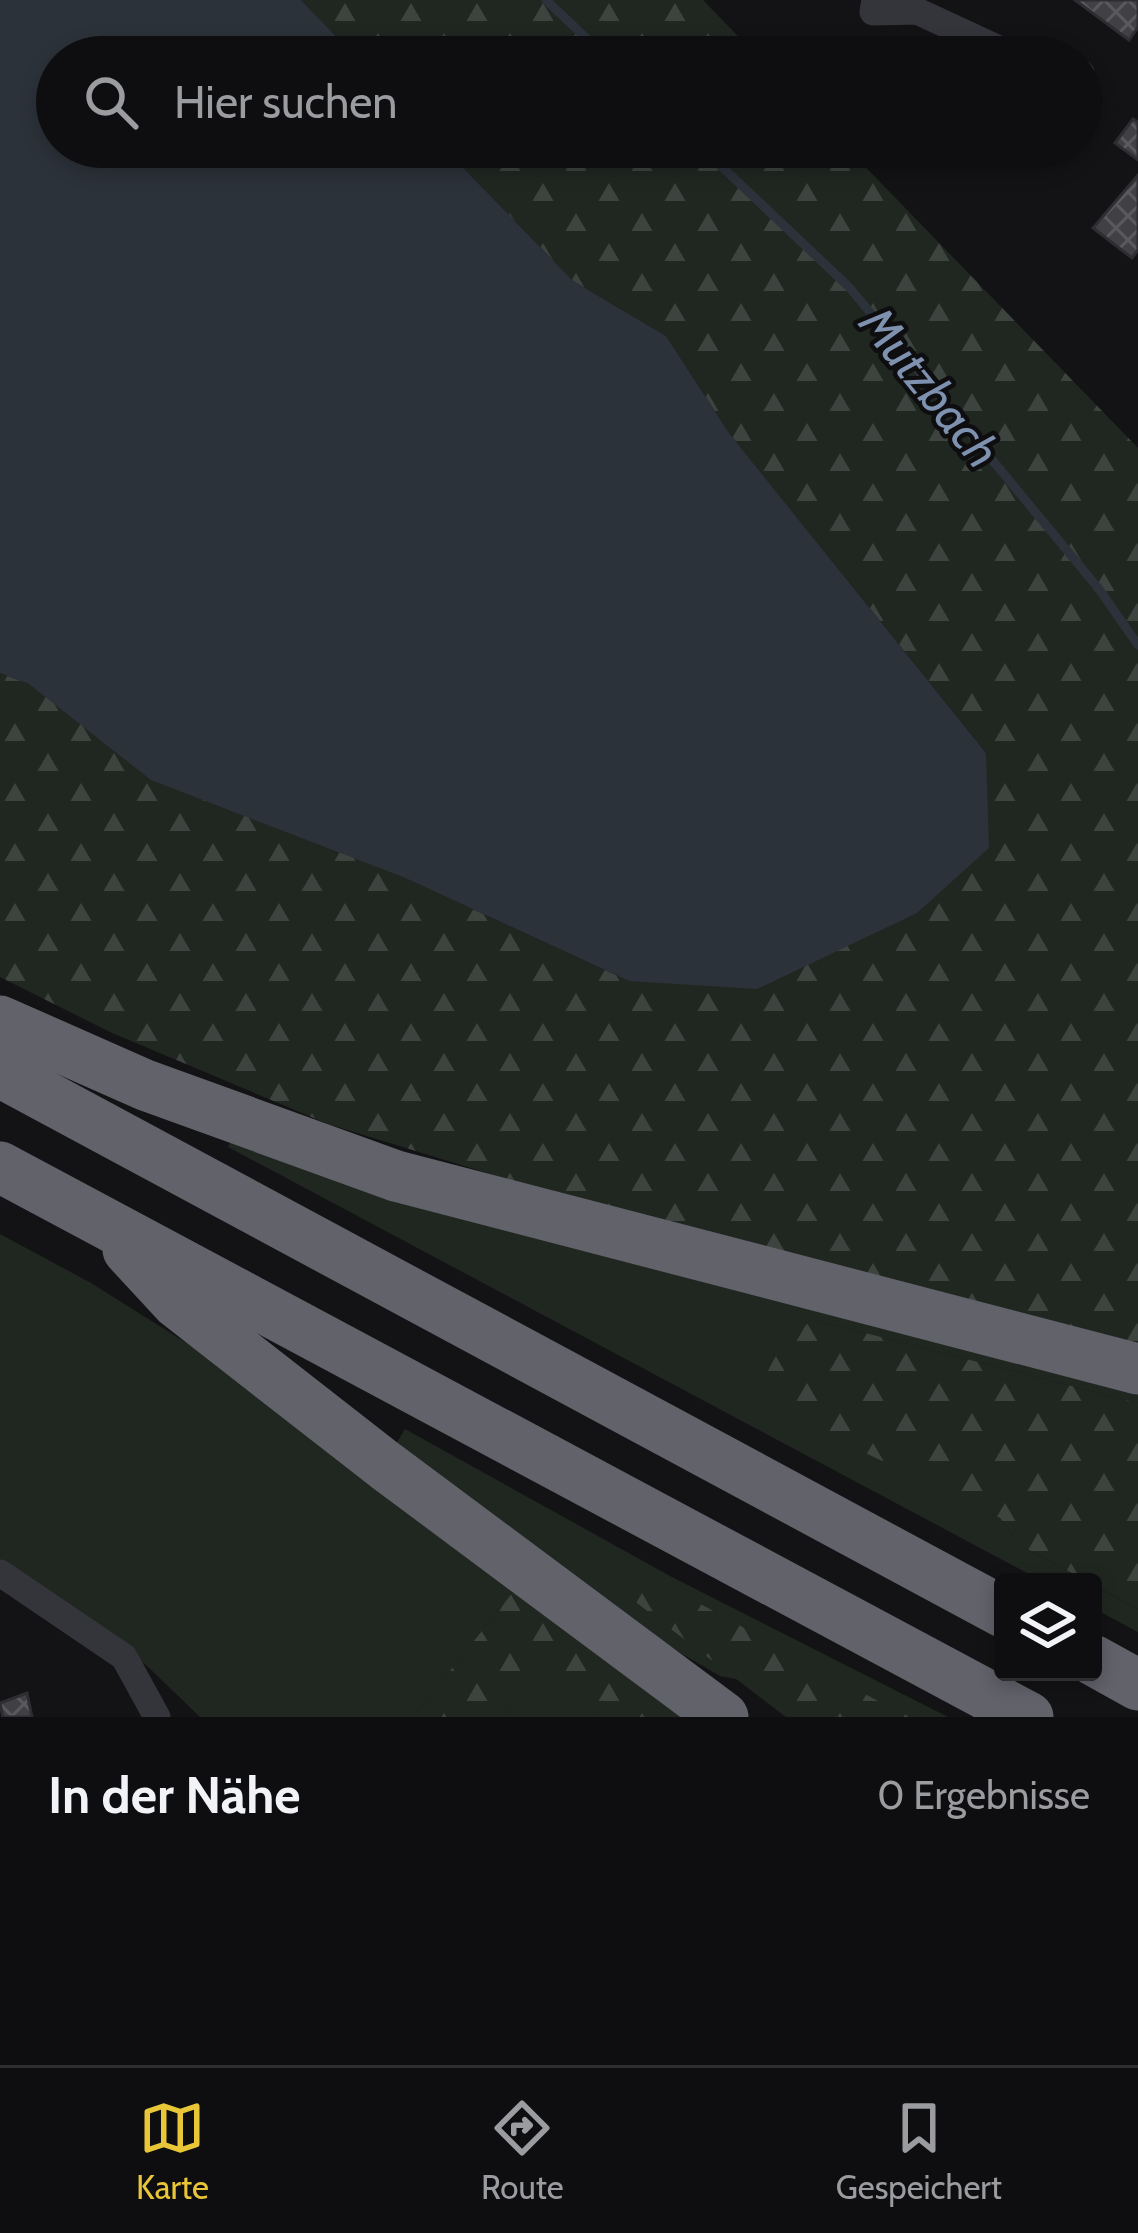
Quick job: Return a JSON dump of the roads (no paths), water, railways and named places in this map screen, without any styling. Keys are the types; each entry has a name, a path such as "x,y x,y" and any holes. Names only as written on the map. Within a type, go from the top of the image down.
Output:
{"highway":[{"path":"0,1021 145,1085 396,1176 1138,1369"},
{"path":"0,1072 994,1607"},
{"path":"0,1167 1028,1717"},
{"path":"98,1219 177,1303 386,1466 723,1717"},
{"path":"1102,1665 1138,1684"}],"street":[{"path":"875,0 873,12 917,11 971,36"},
{"path":"0,1573 124,1657 157,1717"}],"waterway":[{"name":"Mutzbach","path":"546,0 584,36"},
{"name":"Mutzbach","path":"723,168 849,287 1099,589 1138,645"}]}
